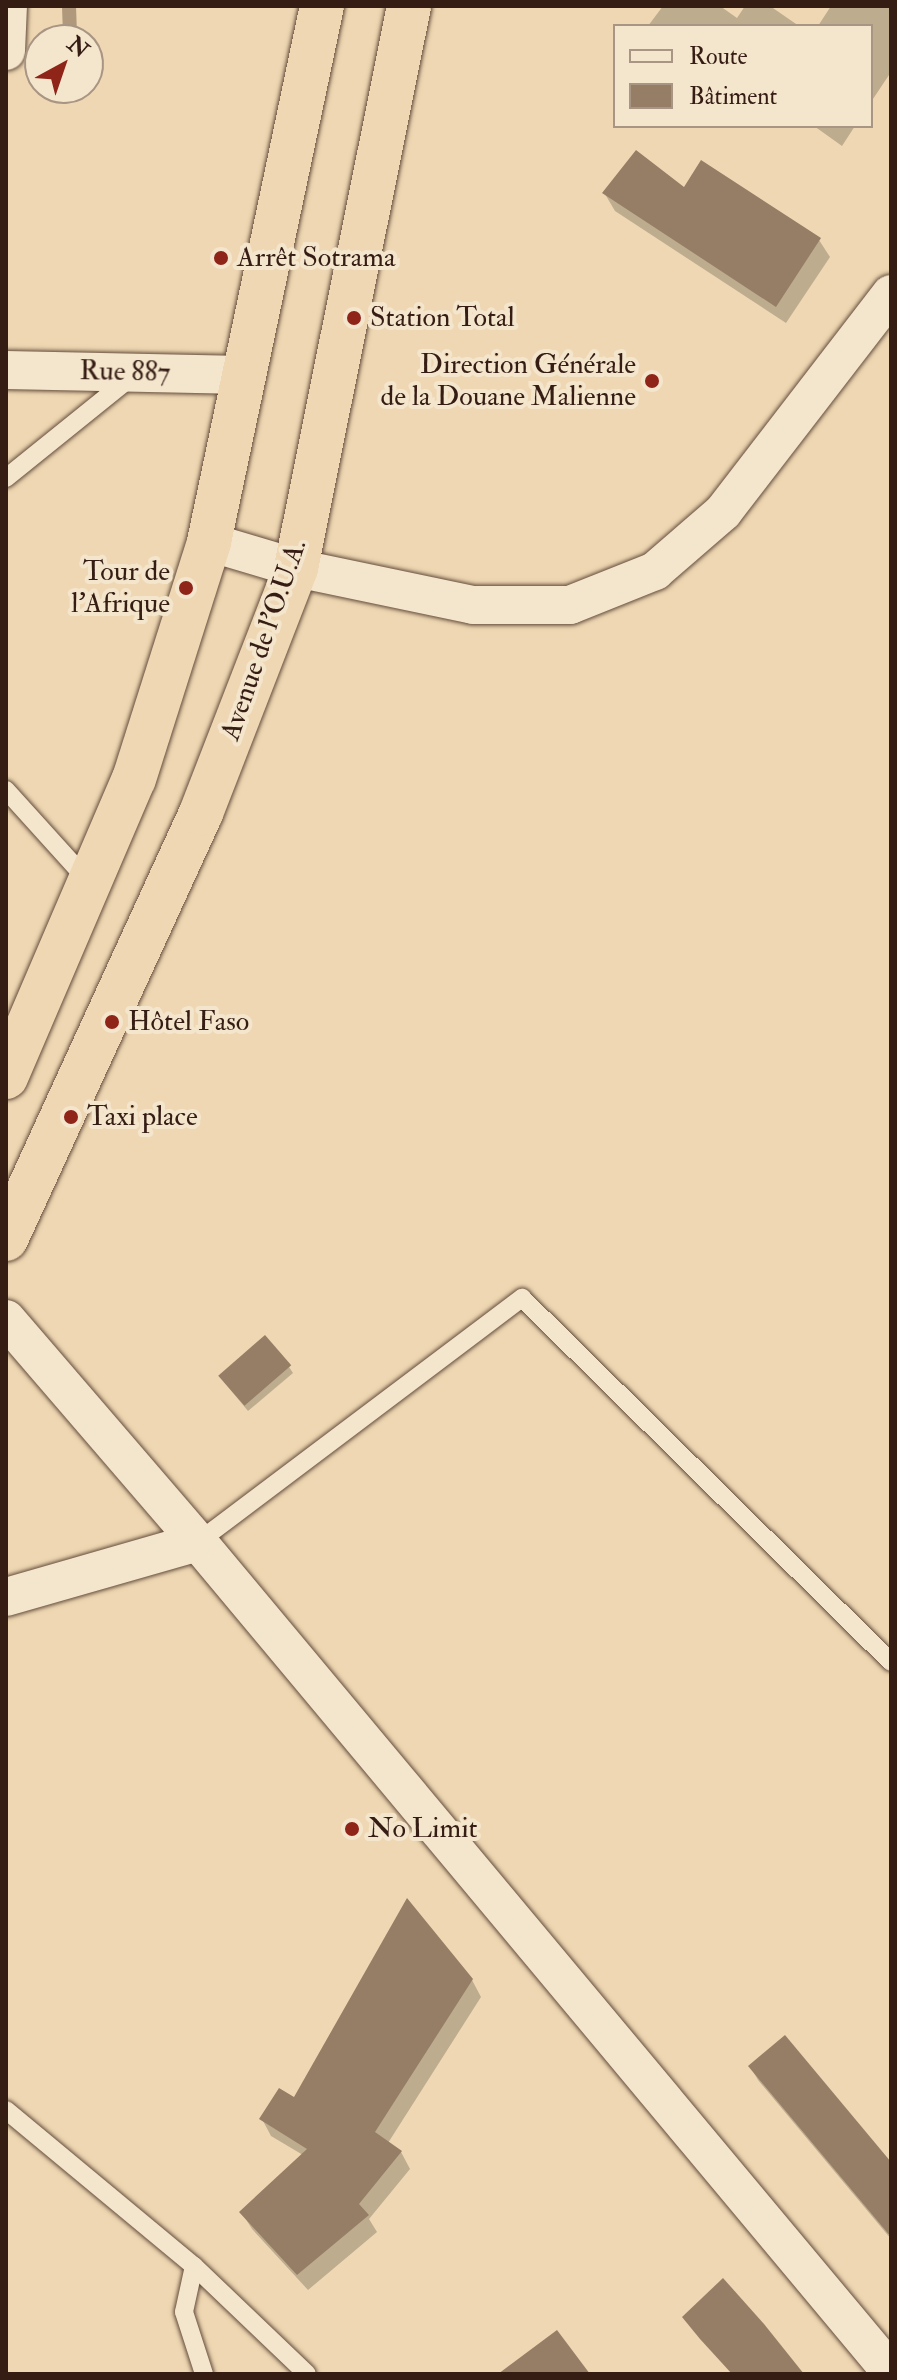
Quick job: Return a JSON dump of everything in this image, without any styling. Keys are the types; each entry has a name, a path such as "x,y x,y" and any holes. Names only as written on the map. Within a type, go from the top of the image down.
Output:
{"highway":[{"path":"6,1077 134,779 209,542 322,6"},
{"name":"Avenue de l'O.U.A.","path":"6,1239 201,813 296,568 409,6"}],"street":[{"path":"6,51 8,6"},
{"path":"209,542 296,568 473,605 570,605 655,571 723,512 891,294"},
{"name":"Rue 887","path":"6,370 244,375"},
{"path":"6,1319 877,2331 891,2372"},
{"path":"6,1597 198,1542"}],"lane":[{"path":"6,478 136,373"},
{"path":"6,790 89,882"},
{"path":"198,1542 522,1298 891,1662"},
{"path":"6,2110 194,2266 307,2374"},
{"path":"194,2266 184,2312 204,2374"}],"building":[{"path":"636,150 684,187 701,160 821,238 776,307 602,193"},
{"path":"265,1335 291,1365 244,1406 218,1376"},
{"path":"407,1898 473,1979 375,2132 402,2151 359,2204 369,2215 297,2275 239,2212 307,2149 259,2119 279,2088 294,2097"},
{"path":"785,2035 891,2162 891,2237 748,2066"},
{"path":"723,2278 804,2374 732,2374 700,2339 682,2317"},
{"path":"557,2330 590,2374 498,2374"}],"waterway":[{"path":"69,6 70,24"}],"place":[{"name":"Arrêt Sotrama","path":"221,258"},
{"name":"Station Total","path":"354,318"},
{"name":"Direction Générale de la Douane Malienne","path":"652,381"},
{"name":"Tour de l'Afrique","path":"186,588"},
{"name":"Hôtel Faso","path":"112,1022"},
{"name":"Taxi place","path":"71,1117"},
{"name":"No Limit","path":"352,1829"}]}
